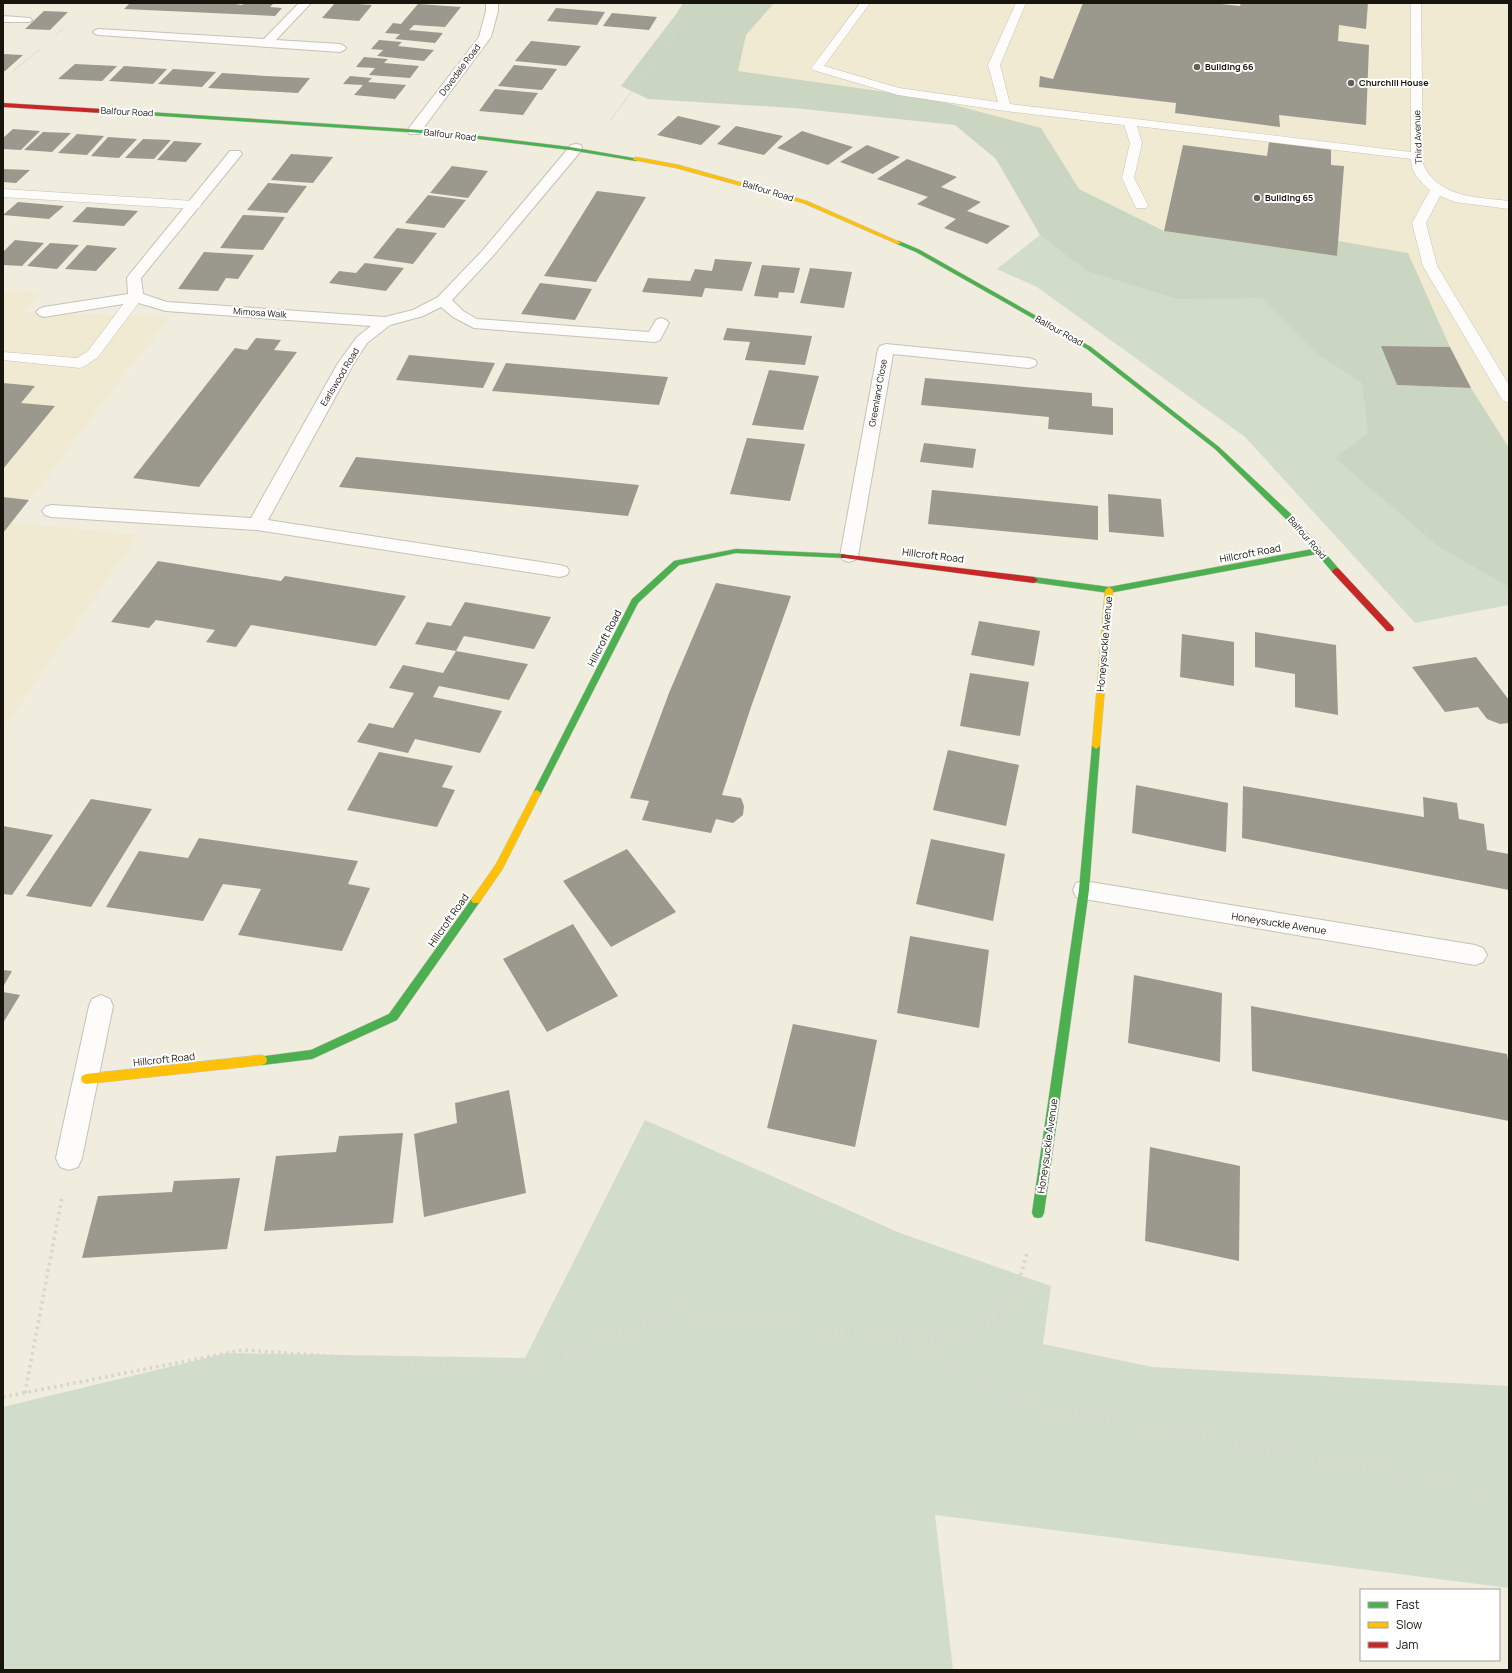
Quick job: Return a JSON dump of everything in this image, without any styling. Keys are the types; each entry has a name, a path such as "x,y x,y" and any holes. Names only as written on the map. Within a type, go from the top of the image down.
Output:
{"street":[{"path":"267,43 305,3"},
{"name":"Dovedale Road","path":"414,131 485,37 492,11 492,3"},
{"path":"3,19 26,20"},
{"path":"99,32 340,48"},
{"name":"Balfour Road","path":"3,105 414,131 583,149 677,166 805,202 918,251 1089,348 1217,448 1289,517 1318,552 1390,629"},
{"name":"Earlswood Road","path":"257,524 346,363 362,340 385,322 418,313 443,300 583,149"},
{"path":"136,297 134,278 235,154"},
{"name":"Mimosa Walk","path":"44,312 136,297 166,306 385,322"},
{"path":"443,300 458,314 474,323 655,337 661,323"},
{"name":"Greenland Close","path":"850,556 886,349 1029,363"},
{"path":"51,511 257,524 560,571"},
{"name":"Hillcroft Road","path":"86,1079 312,1054 393,1017 499,868 635,601 677,563 736,551 850,556 1109,590 1318,552"},
{"name":"Honeysuckle Avenue","path":"1038,1213 1084,890 1109,590"},
{"name":"Honeysuckle Avenue","path":"1084,890 1475,955"},
{"path":"69,1158 101,1006"}],"lane":[{"path":"865,3 817,68 898,91 1005,107 1417,156"},
{"path":"1005,107 994,65 1022,3"},
{"name":"Third Avenue","path":"1416,3 1417,164 1422,176 1437,189 1455,198 1509,205"},
{"path":"1130,121 1136,143 1128,178 1141,205"},
{"path":"1437,189 1419,223 1430,266 1509,398"},
{"path":"3,193 194,205"},
{"path":"3,356 80,363 93,354 136,297"}],"path":[{"path":"583,149 693,7 688,3"},
{"path":"25,1393 69,1158"},
{"path":"3,1397 243,1350 520,1369 680,1311 920,1343 995,1322 1019,1281 1038,1213"},
{"path":"920,1343 1000,1398 1509,1497"}],"shaded area":[{"path":"709,3 1509,3 1509,564 1330,290 1040,235 996,159 955,125 794,108 648,99"},
{"path":"3,291 40,293 23,312 169,317 29,500 10,522 138,535 3,729"}],"green space":[{"path":"683,3 774,3 746,35 738,71 928,98 1041,128 1079,189 1164,231 1337,256 1338,241 1408,253 1450,347 1382,346 1397,385 1471,388 1509,448 1509,587 1438,546 1335,458 1368,433 1362,383 1319,355 1262,298 1177,299 1087,271 1040,235 996,159 955,125 794,108 648,99 621,86"},
{"path":"1040,235 1330,290 1509,564 1509,605 1415,623 1245,437 1037,287 997,269"},
{"path":"645,1120 900,1233 1051,1286 1043,1344 1152,1367 1509,1386 1509,1588 935,1515 953,1670 3,1670 3,1407 227,1353 525,1358"}],"building":[{"path":"130,3 236,3 235,4 242,5 244,3 274,3 270,7 282,8 275,16 124,9"},
{"path":"335,3 372,5 359,21 322,18"},
{"name":"Building 66","path":"1083,3 1212,3 1240,6 1241,3 1368,3 1366,29 1339,25 1338,41 1369,45 1366,125 1279,115 1280,127 1175,113 1176,103 1039,87 1040,76 1053,79"},
{"path":"418,4 461,7 445,27 414,25 409,30 443,33 435,43 395,39 400,34 385,33 393,23 401,24"},
{"path":"556,8 605,12 597,25 547,21"},
{"path":"44,11 68,12 50,30 25,29"},
{"path":"612,13 657,17 649,30 603,26"},
{"path":"379,40 402,42 398,46 434,50 424,61 377,56 383,50 371,49"},
{"path":"531,41 581,46 566,66 515,61"},
{"path":"3,54 23,55 5,71 3,71"},
{"path":"364,57 388,59 384,63 419,66 410,78 369,75 375,68 356,67"},
{"path":"75,64 117,66 102,81 58,79"},
{"path":"514,65 557,69 542,90 498,86"},
{"path":"124,66 167,69 153,84 109,81"},
{"path":"173,69 216,72 202,87 158,84"},
{"path":"222,73 310,78 298,93 208,88"},
{"path":"350,76 372,78 368,82 406,85 395,99 354,95 363,85 343,84"},
{"path":"495,89 538,93 523,115 479,111"},
{"path":"678,116 721,126 701,145 657,135"},
{"path":"736,126 783,136 764,155 717,144"},
{"path":"13,129 40,131 21,150 3,149 3,138"},
{"path":"802,131 853,147 828,165 777,148"},
{"path":"43,132 71,133 52,152 24,150"},
{"path":"77,134 104,136 87,155 58,153"},
{"path":"108,137 137,139 119,158 91,156"},
{"path":"143,139 171,140 154,159 125,158"},
{"path":"174,141 202,143 186,162 157,160"},
{"name":"Building 65","path":"1269,142 1331,149 1331,165 1344,166 1337,256 1164,231 1183,145 1267,156"},
{"path":"867,145 900,157 873,174 840,162"},
{"path":"291,154 333,157 313,183 271,180"},
{"path":"907,159 957,177 941,187 981,202 967,211 1010,226 987,244 944,228 956,219 917,204 928,197 877,179"},
{"path":"452,166 488,171 468,198 430,193"},
{"path":"3,169 30,170 16,183 3,182"},
{"path":"268,183 307,186 287,213 247,210"},
{"path":"597,191 646,197 596,282 544,276"},
{"path":"428,195 466,200 444,228 405,223"},
{"path":"18,202 64,206 49,219 3,215"},
{"path":"87,207 138,211 124,226 72,222"},
{"path":"243,215 285,217 263,250 220,248"},
{"path":"397,228 437,233 413,264 373,258"},
{"path":"15,240 44,243 22,266 3,265 3,252"},
{"path":"50,243 79,245 57,269 27,266"},
{"path":"87,245 117,248 96,271 65,269"},
{"path":"204,252 254,255 238,279 226,278 218,291 178,289"},
{"path":"715,259 752,262 742,291 705,288 702,297 642,292 648,278 690,281 695,269 712,271"},
{"path":"365,263 404,268 386,291 329,283 339,271 356,273"},
{"path":"762,265 800,268 794,293 779,292 778,298 754,296"},
{"path":"810,268 852,272 844,308 800,303"},
{"path":"540,283 592,289 575,320 521,314"},
{"path":"727,328 812,336 805,365 745,360 750,342 723,340"},
{"path":"256,338 281,340 274,350 297,352 199,487 133,478 235,348 247,350"},
{"path":"1381,346 1450,347 1471,388 1397,385"},
{"path":"409,355 495,363 483,388 396,380"},
{"path":"506,363 668,377 659,405 492,391"},
{"path":"769,370 819,376 803,430 752,425"},
{"path":"925,378 1092,393 1092,406 1113,408 1113,435 1048,429 1049,417 921,405"},
{"path":"3,383 35,386 21,403 55,406 3,469"},
{"path":"747,438 805,444 790,501 730,494"},
{"path":"924,443 976,449 973,468 920,462"},
{"path":"356,457 639,485 628,516 339,487"},
{"path":"932,490 1098,506 1098,540 928,524"},
{"path":"1108,494 1161,499 1164,537 1109,532"},
{"path":"3,497 29,500 3,533"},
{"path":"158,561 281,581 285,576 406,596 376,646 251,625 236,647 206,642 215,630 156,620 149,628 111,622"},
{"path":"716,583 791,596 751,707 722,795 741,798 744,806 743,815 733,823 716,819 711,833 642,820 649,801 630,798 669,693"},
{"path":"465,602 551,617 534,649 464,636 456,651 415,644 427,622 451,626"},
{"path":"979,621 1040,631 1034,666 971,655"},
{"path":"1255,632 1336,645 1338,715 1295,707 1295,674 1255,667"},
{"path":"1182,634 1234,642 1234,686 1180,677"},
{"path":"456,651 528,664 509,700 439,686 433,697 502,711 480,753 415,739 408,753 357,742 369,723 393,728 414,693 389,688 403,665 443,673"},
{"path":"1476,657 1509,700 1509,723 1500,724 1487,719 1478,707 1445,712 1412,667"},
{"path":"970,673 1029,682 1020,736 960,726"},
{"path":"948,750 1019,765 1006,826 933,810"},
{"path":"379,752 453,766 442,787 455,790 437,827 347,810"},
{"path":"1136,785 1228,803 1226,852 1132,833"},
{"path":"1243,786 1424,817 1423,797 1457,803 1459,819 1484,824 1487,850 1509,854 1509,890 1242,838"},
{"path":"91,799 152,809 91,907 26,896"},
{"path":"3,826 53,835 12,895 3,894"},
{"path":"199,838 358,861 348,884 370,888 342,951 238,935 261,889 223,884 203,921 106,907 139,851 188,858"},
{"path":"931,839 1005,854 993,921 916,904"},
{"path":"627,849 676,912 611,947 563,881"},
{"path":"573,924 618,996 547,1032 503,959"},
{"path":"910,936 989,950 979,1028 897,1013"},
{"path":"3,970 12,971 3,987"},
{"path":"1134,975 1222,993 1220,1062 1128,1043"},
{"path":"3,992 20,995 3,1023"},
{"path":"1251,1006 1507,1054 1509,1066 1509,1121 1252,1071"},
{"path":"793,1024 877,1040 855,1147 767,1128"},
{"path":"509,1090 526,1193 424,1217 414,1134 457,1123 455,1103"},
{"path":"403,1133 393,1223 264,1231 276,1156 336,1152 339,1136"},
{"path":"1150,1147 1240,1166 1239,1261 1145,1241"},
{"path":"240,1178 227,1249 82,1258 98,1196 172,1192 174,1181"}],"traffic: fast":[{"path":"102,111 437,133 570,148 636,159"},
{"path":"899,243 918,251 1089,348 1217,448 1289,517 1336,571"},
{"path":"537,793 635,601 677,563 736,551 844,556"},
{"path":"1034,580 1109,590 1318,551"},
{"path":"1038,1213 1084,890 1096,746"},
{"path":"262,1060 312,1054 393,1017 476,900"}],"traffic: slow":[{"path":"636,159 677,166 805,202 899,243"},
{"path":"1096,746 1109,590"},
{"path":"476,900 499,867 537,793"},
{"path":"86,1079 262,1060"}],"traffic: jam":[{"path":"3,105 102,111"},
{"path":"844,556 1034,580"},
{"path":"1336,571 1390,629"}],"place":[{"name":"Building 66","path":"1197,67"},
{"name":"Churchill House","path":"1351,83"},
{"name":"Building 65","path":"1257,198"}]}
